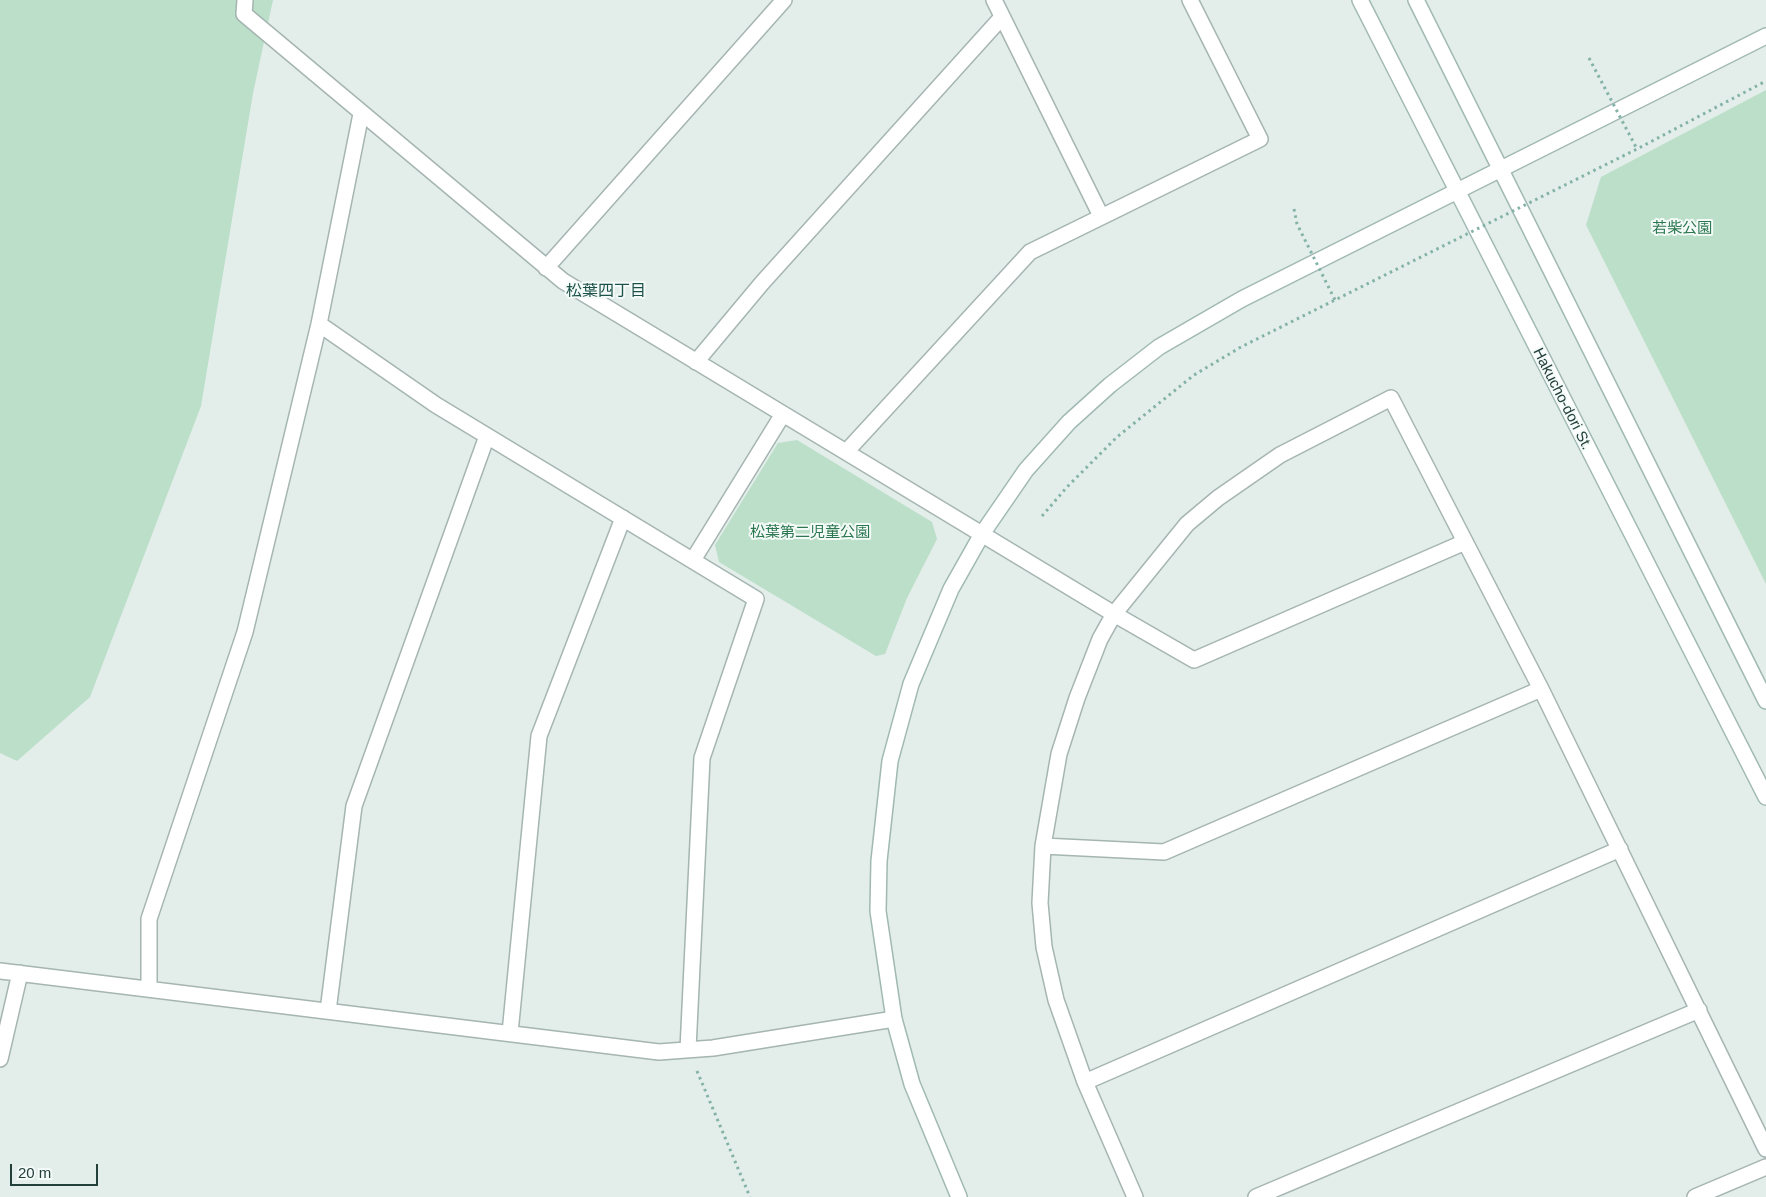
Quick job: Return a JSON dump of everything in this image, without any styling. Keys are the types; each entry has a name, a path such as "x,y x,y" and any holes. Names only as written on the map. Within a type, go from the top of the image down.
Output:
{"street":[{"path":"246,0 244,14 563,282 1114,614 1194,660 1466,542"},
{"path":"546,268 784,0"},
{"path":"994,0 1101,216"},
{"path":"846,452 1030,252 1260,139 1190,0"},
{"name":"Hakucho-dori St.","path":"1360,0 1766,797"},
{"path":"1416,0 1766,701"},
{"path":"696,362 762,283 1002,17"},
{"path":"959,1197 912,1084 894,1019 878,911 879,862 890,761 911,684 950,589 982,534 1026,470 1069,422 1159,347 1242,299 1766,36"},
{"path":"149,989 149,919 245,632 319,324 361,114"},
{"path":"319,324 436,405 756,599 702,758 688,1050"},
{"path":"1135,1197 1085,1082 1056,1000 1044,947 1040,903 1043,846 1059,754 1080,690 1100,639 1114,614 1187,524 1218,498 1280,455 1391,398 1541,689 1766,1148"},
{"path":"693,560 783,414"},
{"path":"328,1011 354,806 487,436"},
{"path":"510,1033 539,736 623,518"},
{"path":"1043,846 1164,852 1541,689"},
{"path":"1085,1082 1620,849"},
{"path":"0,970 658,1052 688,1050 894,1019"},
{"path":"0,1059 20,973"},
{"path":"1256,1197 1699,1010"},
{"path":"1695,1197 1766,1167"}],"path":[{"path":"1589,58 1637,149"},
{"path":"1042,516 1117,437 1194,375 1241,347 1637,149 1766,81"},
{"path":"1294,208 1297,224 1335,300"},
{"path":"688,1050 750,1197"}],"green space":[{"path":"0,0 273,0 253,93 201,406 90,697 17,761 0,753"},
{"name":"若柴公園","path":"1766,90 1766,584 1586,225 1601,177"},
{"name":"松葉第二児童公園","path":"797,440 932,522 937,539 907,598 885,654 876,656 719,562 715,545 778,443"}],"district":[{"name":"松葉四丁目","path":"606,292"}]}
